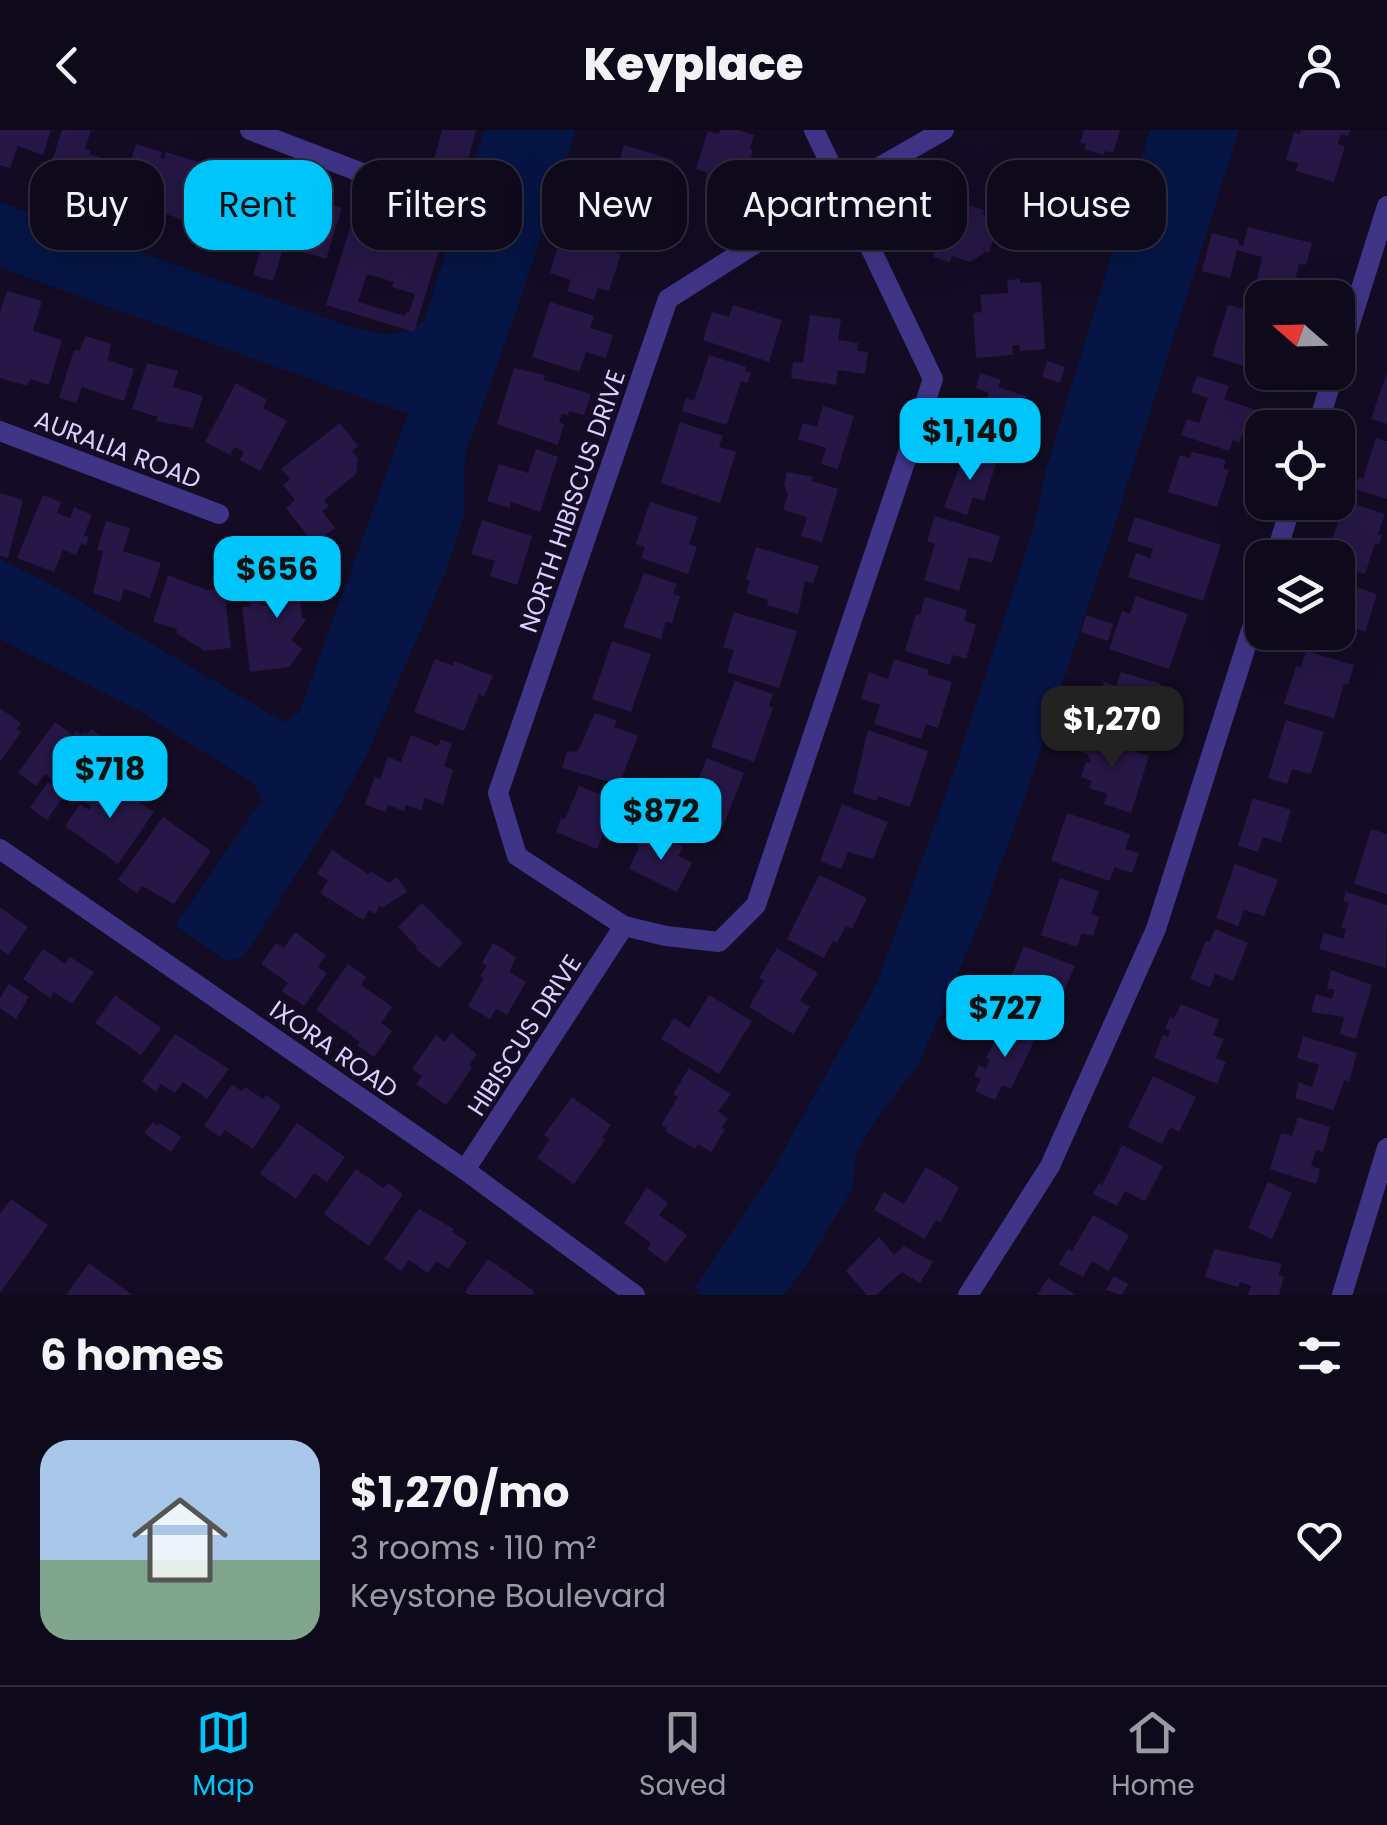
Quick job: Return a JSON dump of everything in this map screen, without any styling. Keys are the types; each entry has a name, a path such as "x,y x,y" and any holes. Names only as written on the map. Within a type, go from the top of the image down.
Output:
{"street":[{"path":"250,130 352,168"},
{"path":"814,130 829,160"},
{"name":"NORTH HIBISCUS DRIVE","path":"892,160 944,130"},
{"path":"1355,310 1385,219"},
{"name":"NORTH HIBISCUS DRIVE","path":"624,926 517,856 498,793 668,299 745,250"},
{"path":"624,926 719,942 756,905 933,379 872,250"},
{"name":"AURALIA ROAD","path":"0,431 219,514"},
{"path":"968,1295 1050,1166 1156,928 1245,649"},
{"name":"IXORA ROAD","path":"0,849 466,1170 635,1295"},
{"name":"HIBISCUS DRIVE","path":"466,1170 624,926"},
{"path":"1342,1295 1387,1148"}],"shaded area":[{"path":"484,130 576,130 566,160 542,160 542,233 465,455 464,515 446,571 369,750 333,817 244,956 227,962 175,925 261,801 253,783 139,711 0,639 0,559 49,583 284,722 299,713 408,414 0,268 0,202 30,213 30,250 135,250 345,325 376,333 395,333 424,321 446,250 522,250 522,160 475,160"},
{"path":"1150,130 1239,130 1114,527 981,919 919,1064 874,1122 857,1152 852,1189 808,1263 784,1295 701,1295 695,1287 766,1182 877,983 955,769 1035,523 1046,469 1113,250 1166,250 1166,160 1141,160"}],"building":[{"path":"0,130 51,130 43,155 18,146 10,168 0,165"},
{"path":"62,130 91,130 85,149 108,160 52,160"},
{"path":"442,130 476,130 468,160 434,160"},
{"path":"720,130 739,130 754,135 750,160 707,160 707,173 696,169 708,131 719,134"},
{"path":"1084,130 1120,130 1113,153 1105,151 1103,155 1084,149 1086,144 1080,143"},
{"path":"1301,130 1350,130 1348,136 1341,134 1338,144 1345,146 1334,182 1296,171 1298,163 1286,160 1294,132 1300,134"},
{"path":"136,144 162,152 160,158 164,159 166,152 192,160 184,160 181,219 164,214 164,160 131,160"},
{"path":"624,145 673,160 620,160"},
{"path":"332,205 342,208 332,240"},
{"path":"967,205 984,210 989,253 970,262 952,256 950,262 933,257 935,251 932,250 967,250"},
{"path":"352,221 352,250 439,250 414,332 326,305","holes":["367,274 394,282 392,287 415,294 405,316 358,302"]},
{"path":"1248,227 1312,243 1306,265 1299,264 1296,277 1304,280 1257,280 1262,257 1237,250 1230,278 1202,271 1212,233 1239,240 1238,244 1243,246"},
{"path":"261,250 283,250 273,281 253,275"},
{"path":"297,250 329,250 326,259"},
{"path":"557,250 608,250 621,254 609,291 598,288 594,300 567,291 571,280 550,273"},
{"path":"1020,279 1020,283 1041,282 1045,349 1020,351 1019,345 1012,345 1013,355 976,358 973,313 982,312 980,295 1008,293 1007,280"},
{"path":"7,291 42,301 33,331 62,340 49,385 30,379 27,386 0,378 0,313"},
{"path":"550,302 594,316 590,328 613,335 606,358 586,352 579,372 532,357"},
{"path":"733,305 782,320 769,362 703,340 712,312 729,317"},
{"path":"1228,305 1245,309 1245,366 1212,356"},
{"path":"810,315 841,319 838,340 858,343 857,351 868,352 865,374 838,370 836,385 791,378 793,362 803,363"},
{"path":"86,336 111,344 108,360 134,369 124,401 82,387 76,403 59,398 74,350 79,351"},
{"path":"709,355 746,367 745,371 751,373 747,383 741,381 727,425 682,411 686,398 694,401"},
{"path":"1047,361 1065,367 1060,383 1042,377"},
{"path":"147,363 178,371 173,387 203,396 193,428 156,421 158,417 132,409"},
{"path":"514,368 545,375 544,380 591,394 584,415 569,411 568,415 562,414 559,422 564,424 558,445 497,424"},
{"path":"1387,372 1387,424 1371,419"},
{"path":"980,373 1001,380 998,387 1026,396 1020,416 1034,420 1024,453 1015,451 1013,456 1000,452 1002,446 962,434 967,418 974,420 981,398 987,400 989,393 976,388"},
{"path":"1197,376 1229,386 1224,399 1256,410 1245,410 1245,436 1242,435 1239,443 1233,440 1229,451 1181,435 1187,419 1199,423 1208,398 1191,392"},
{"path":"236,383 267,400 263,408 287,421 260,471 240,460 244,452 235,447 230,455 205,442"},
{"path":"823,406 854,416 838,469 821,464 826,448 798,439 803,423 817,427"},
{"path":"680,422 723,436 719,447 736,452 720,503 661,483"},
{"path":"340,423 358,446 352,451 358,459 356,474 324,500 329,506 322,511 335,528 314,544 286,508 295,500 283,485 290,479 281,469"},
{"path":"1376,438 1387,441 1387,499 1355,489 1359,477 1363,479"},
{"path":"536,449 558,457 540,512 511,502 510,508 487,501 499,464 528,473"},
{"path":"1192,452 1226,460 1223,468 1229,470 1217,507 1168,492 1180,455 1190,458"},
{"path":"965,453 996,463 984,501 973,497 967,515 944,507"},
{"path":"787,472 813,477 812,481 838,489 822,542 801,536 807,517 783,510 788,494 784,485"},
{"path":"0,493 23,500 8,558 0,556"},
{"path":"43,495 61,502 57,513 70,518 74,507 92,515 84,535 89,537 86,546 81,543 76,555 63,550 54,572 17,558"},
{"path":"650,502 698,517 689,544 697,547 688,574 641,558 645,547 636,544"},
{"path":"1355,504 1385,514 1379,544 1375,543 1365,574 1355,571 1355,540 1332,540 1339,520 1355,520"},
{"path":"935,516 1000,536 992,563 969,557 959,591 924,580 935,544 927,541"},
{"path":"1135,517 1221,545 1203,601 1128,577 1136,553 1150,558 1153,549 1127,541"},
{"path":"482,520 532,536 517,585 490,576 495,561 471,554"},
{"path":"106,521 130,528 123,551 161,563 150,598 124,589 120,602 93,593 103,551 97,550"},
{"path":"756,547 819,566 813,583 805,581 798,614 767,605 768,600 746,593"},
{"path":"306,556 310,582 298,584 302,617 306,620 291,640 303,649 289,667 250,672 242,607 252,606 245,600 249,594 262,605 274,604 272,587 284,585 281,559"},
{"path":"644,573 677,584 673,594 680,596 672,623 666,621 661,639 623,627"},
{"path":"168,575 207,590 224,588 231,648 205,651 176,633 177,629 153,622"},
{"path":"1355,587 1377,594 1365,632 1355,628"},
{"path":"1136,596 1188,614 1169,669 1109,649 1122,611 1130,614"},
{"path":"925,597 967,610 964,621 976,625 966,659 953,655 950,665 905,651"},
{"path":"734,612 797,631 779,688 727,672 734,650 723,647"},
{"path":"1086,615 1113,624 1108,641 1081,632"},
{"path":"612,641 651,654 631,712 592,699"},
{"path":"1306,651 1354,665 1334,718 1284,704 1296,666 1301,667"},
{"path":"435,659 453,666 454,661 493,676 484,697 479,694 464,731 414,712"},
{"path":"894,659 952,682 938,728 926,724 921,739 874,724 880,705 861,699 869,672 888,679"},
{"path":"1121,672 1161,684 1148,723 1153,724 1148,739 1125,732 1130,715 1097,704 1104,682 1116,686"},
{"path":"735,681 773,694 769,706 773,708 754,762 711,747"},
{"path":"0,708 21,723 16,729 21,732 0,762"},
{"path":"595,713 617,721 614,727 638,736 619,785 562,768 567,752 578,751"},
{"path":"1286,720 1324,732 1311,774 1292,769 1287,784 1268,778"},
{"path":"55,722 73,735 76,731 87,734 91,729 109,742 72,794 45,774 36,786 18,773"},
{"path":"868,730 928,751 910,807 878,796 876,801 853,793"},
{"path":"1074,733 1149,756 1131,813 1104,804 1107,794 1089,788 1092,781 1081,777 1086,762 1091,763 1087,754 1070,748"},
{"path":"411,735 438,746 441,739 452,744 444,766 453,770 443,805 425,798 421,810 406,805 404,811 388,805 385,812 365,804 388,757 401,762"},
{"path":"707,758 744,773 721,831 684,817 690,800 675,794 681,779 696,785"},
{"path":"99,780 118,794 121,789 154,812 118,864 65,826 80,804 89,810 91,806 84,801"},
{"path":"48,782 65,794 47,820 30,808"},
{"path":"579,786 617,801 597,849 556,832"},
{"path":"1253,798 1291,810 1281,843 1263,837 1258,852 1238,846"},
{"path":"842,804 888,822 873,859 848,852 841,869 820,861"},
{"path":"1067,813 1130,834 1125,849 1139,853 1132,873 1114,867 1110,881 1051,861"},
{"path":"163,817 211,851 174,904 142,886 137,893 118,880"},
{"path":"1371,829 1387,834 1387,894 1354,884"},
{"path":"640,837 661,847 666,838 683,847 678,856 692,863 677,892 629,869"},
{"path":"332,850 389,883 397,877 407,892 382,908 380,905 375,914 369,910 363,920 320,893 328,880 317,874"},
{"path":"1235,864 1278,880 1264,916 1244,910 1238,926 1216,918"},
{"path":"819,875 867,898 852,929 846,926 824,958 787,939"},
{"path":"1060,878 1099,891 1091,914 1099,917 1093,936 1082,933 1077,947 1041,935"},
{"path":"1346,892 1387,905 1386,968 1319,949 1324,933 1343,939 1346,929 1341,928 1349,903 1343,901"},
{"path":"422,903 463,943 439,968 398,927"},
{"path":"0,907 28,927 8,955 0,949"},
{"path":"1215,929 1248,943 1233,981 1215,974 1210,987 1190,979"},
{"path":"295,932 326,955 318,967 327,973 304,1006 282,991 288,983 261,964 276,943 284,948"},
{"path":"493,943 516,957 510,972 526,982 507,1015 496,1009 490,1019 468,1006 484,978 480,976 487,966 482,963"},
{"path":"1024,946 1075,966 1057,1006 1061,1008 1055,1022 1010,999 1017,983 1010,979"},
{"path":"777,948 818,973 800,1001 810,1007 793,1034 749,1007 764,981 759,978"},
{"path":"43,949 65,964 70,957 94,972 72,1004 54,992 50,998 23,979"},
{"path":"348,964 366,977 361,985 392,1007 381,1023 392,1031 374,1057 316,1010"},
{"path":"1331,970 1372,985 1356,1039 1340,1034 1344,1017 1311,1012 1316,994 1332,999 1335,990 1327,988"},
{"path":"9,984 29,997 16,1019 0,1008 0,998"},
{"path":"115,995 161,1028 141,1055 95,1023"},
{"path":"709,995 752,1021 719,1074 661,1039 674,1018 689,1028"},
{"path":"1181,1004 1219,1020 1213,1035 1224,1039 1216,1058 1226,1062 1217,1084 1154,1058 1163,1035 1168,1037 1170,1031 1165,1029 1170,1017 1174,1019"},
{"path":"1005,1020 1037,1035 1011,1089 1002,1085 995,1100 975,1091 981,1079 974,1076 979,1065 986,1069 990,1060 986,1058"},
{"path":"451,1033 477,1054 446,1105 416,1084 422,1076 412,1069 436,1035 445,1042"},
{"path":"175,1034 229,1069 207,1099 183,1082 175,1093 161,1084 156,1092 142,1081"},
{"path":"1303,1036 1357,1053 1349,1082 1345,1080 1333,1110 1295,1098 1299,1082 1312,1087 1319,1065 1297,1058"},
{"path":"689,1068 731,1094 718,1112 728,1118 711,1152 698,1144 695,1149 661,1125"},
{"path":"1153,1076 1196,1097 1179,1132 1170,1127 1162,1144 1128,1127"},
{"path":"232,1084 263,1099 266,1095 281,1106 253,1149 225,1130 220,1137 204,1126"},
{"path":"572,1097 611,1125 574,1184 537,1158 550,1139 544,1135"},
{"path":"1298,1117 1330,1127 1323,1152 1316,1150 1311,1166 1320,1169 1316,1184 1270,1169 1281,1133 1292,1136"},
{"path":"153,1122 181,1137 171,1152 144,1133"},
{"path":"297,1123 345,1157 327,1182 314,1173 296,1199 260,1174"},
{"path":"1122,1145 1163,1166 1145,1201 1125,1191 1117,1206 1093,1194 1099,1183 1102,1185"},
{"path":"926,1167 959,1187 941,1222 936,1220 925,1239 874,1210 884,1192 904,1204"},
{"path":"356,1169 383,1188 388,1183 403,1194 369,1246 324,1214"},
{"path":"1268,1182 1292,1193 1272,1239 1248,1228"},
{"path":"647,1187 668,1203 659,1215 687,1235 666,1263 647,1249 651,1243 624,1223"},
{"path":"11,1199 48,1225 0,1293 0,1214"},
{"path":"419,1209 454,1229 452,1232 467,1242 448,1269 436,1261 428,1273 409,1260 401,1271 384,1259"},
{"path":"1093,1215 1129,1235 1109,1271 1092,1261 1083,1277 1059,1264 1068,1249 1072,1251"},
{"path":"879,1237 894,1255 904,1246 933,1262 920,1283 902,1272 876,1295 867,1295 846,1271"},
{"path":"1214,1249 1282,1264 1278,1275 1284,1277 1279,1295 1248,1295 1251,1286 1240,1282 1238,1287 1205,1277"},
{"path":"488,1259 534,1291 532,1295 465,1292"},
{"path":"89,1263 132,1295 66,1295"},
{"path":"1114,1276 1128,1284 1122,1295 1106,1290"},
{"path":"1048,1278 1076,1295 1037,1295"}]}
